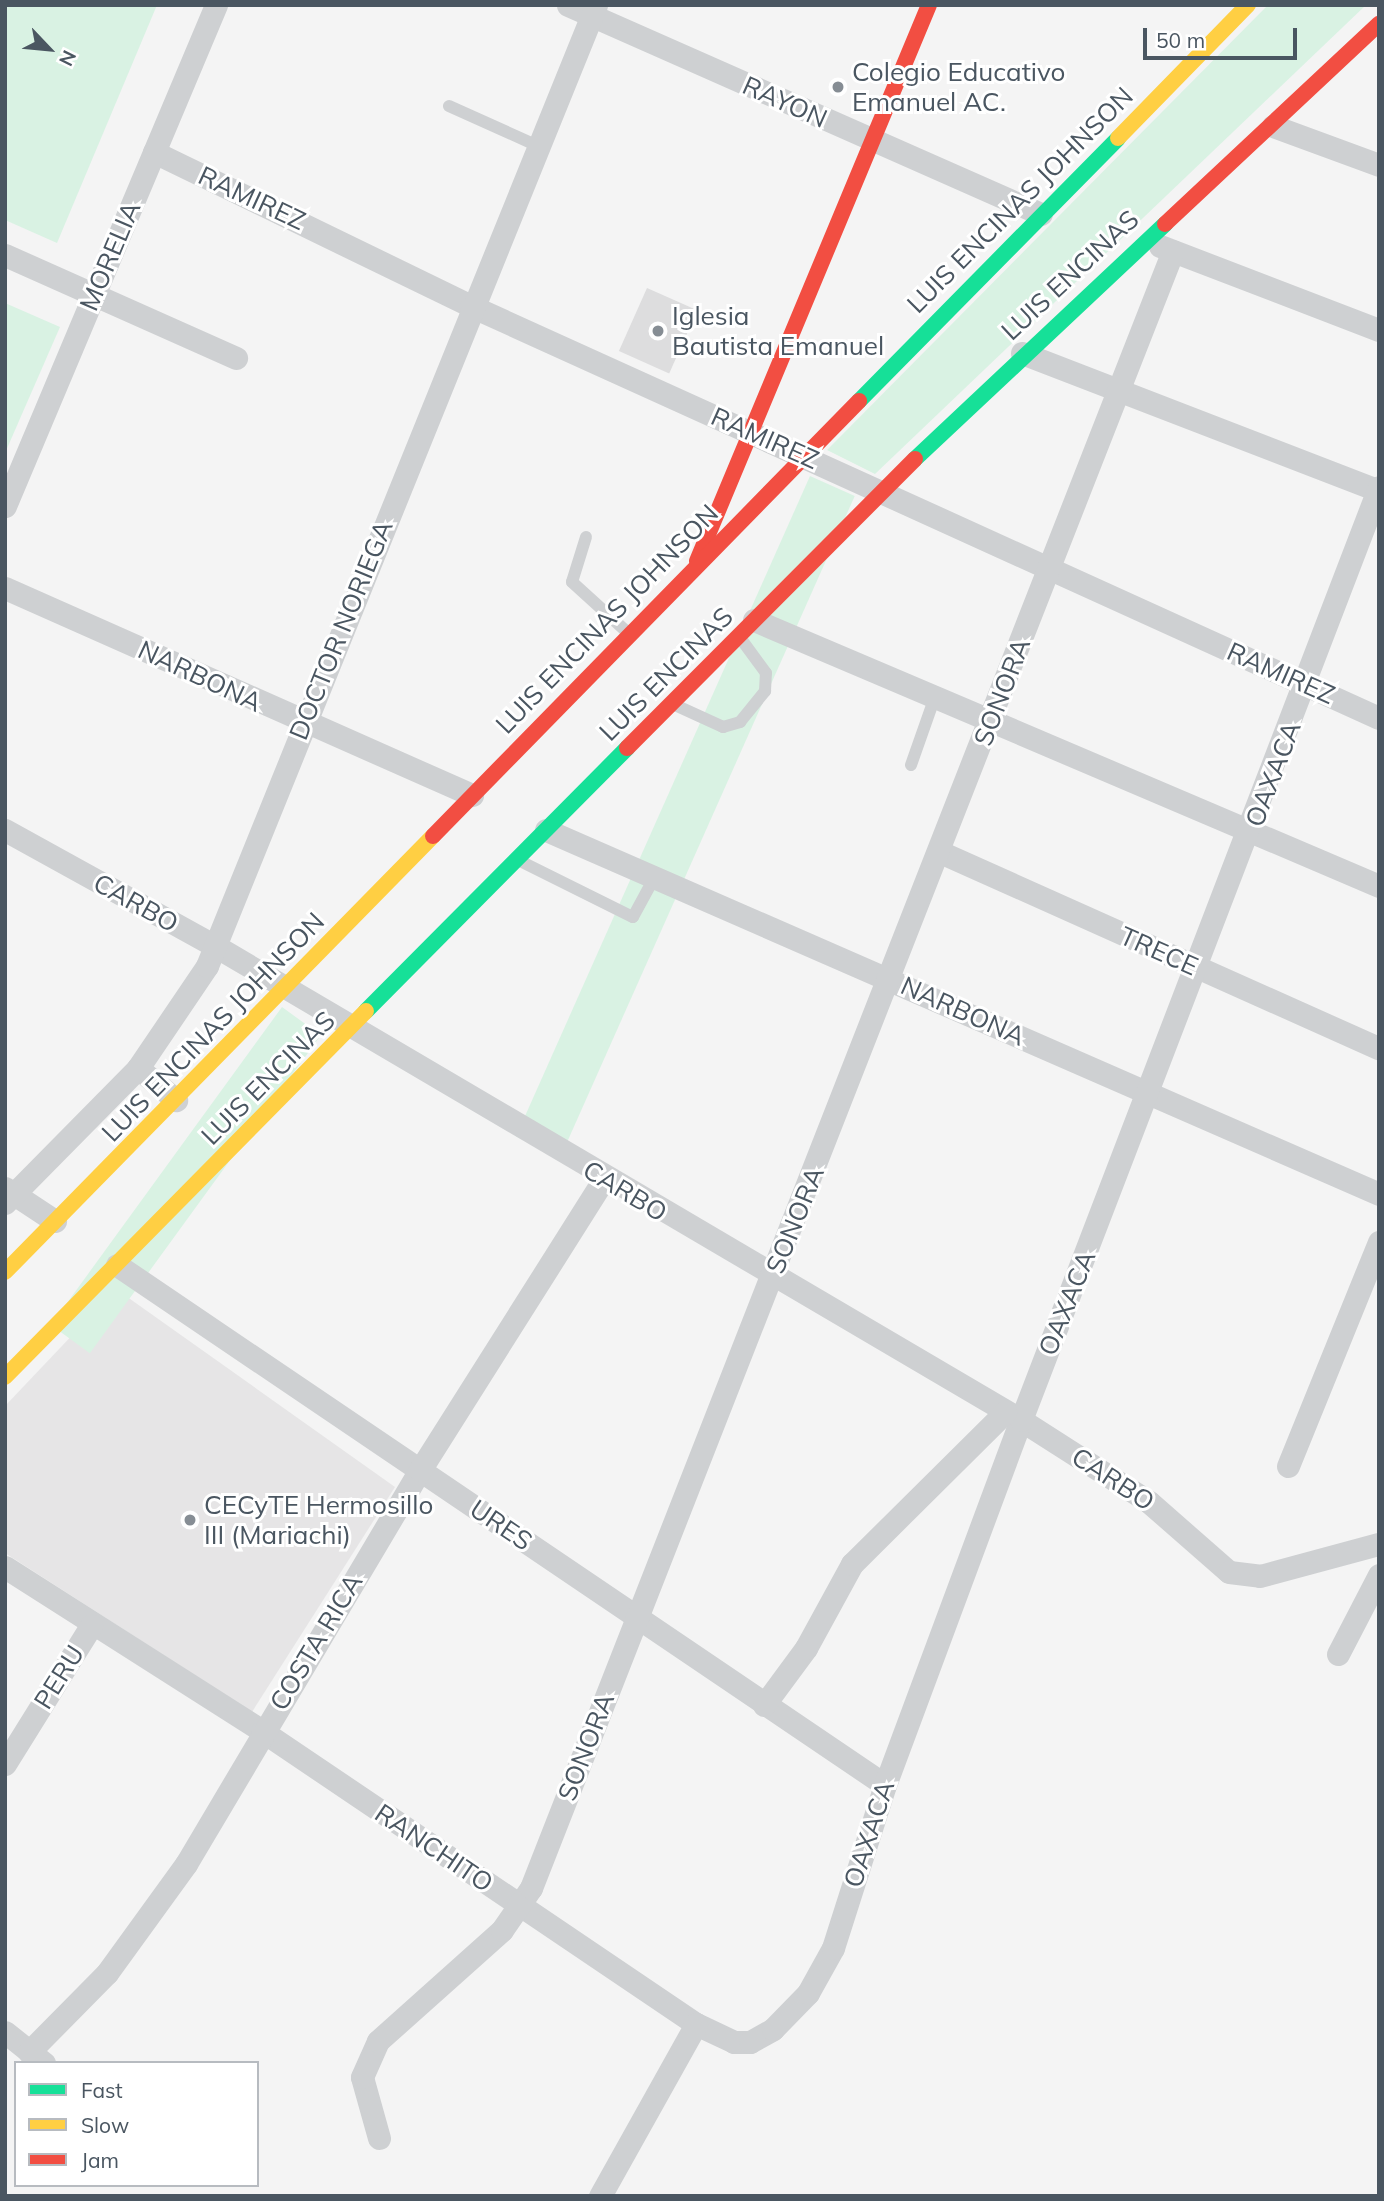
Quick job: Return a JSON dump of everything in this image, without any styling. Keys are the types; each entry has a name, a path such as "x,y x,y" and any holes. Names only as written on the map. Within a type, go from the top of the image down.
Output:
{"main road":[{"path":"697,561 755,433 929,5"},
{"name":"LUIS ENCINAS JOHNSON","path":"5,1272 285,988 801,454 1248,5"},
{"name":"LUIS ENCINAS","path":"5,1377 881,490 1022,353 1273,126 1379,24"}],"street":[{"name":"MORELIA","path":"5,506 216,5"},
{"name":"RAYON","path":"568,5 593,11 873,141 1041,214"},
{"name":"DOCTOR NORIEGA","path":"8,1195 138,1068 216,947 471,306 593,11"},
{"path":"1273,126 1379,165"},
{"name":"RAMIREZ","path":"154,152 471,306 1379,718"},
{"path":"1144,240 1379,330"},
{"name":"SONORA","path":"379,2138 363,2095 366,2060 378,2041 521,1907 891,980 1173,251"},
{"path":"5,255 236,358"},
{"path":"1022,353 1378,490"},
{"name":"OAXACA","path":"696,2024 750,2042 773,2029 808,1993 833,1948 885,1784 1013,1416 1150,1094 1307,685 1378,490"},
{"name":"NARBONA","path":"5,588 303,724 472,795"},
{"path":"747,628 936,697 1379,887"},
{"name":"CARBO","path":"5,830 216,947 772,1278 1013,1416 1149,1502 1229,1572 1260,1576 1379,1544"},
{"name":"NARBONA","path":"546,830 653,880 891,980 1379,1194"},
{"name":"TRECE","path":"940,852 1379,1048"},
{"path":"138,1068 176,1100"},
{"name":"COSTA RICA","path":"37,2057 146,1925 420,1470 604,1179"},
{"path":"8,1195 55,1221"},
{"path":"1288,1466 1379,1242"},
{"name":"URES","path":"117,1265 764,1705 885,1784"},
{"path":"764,1705 806,1648 852,1564 1013,1416"},
{"name":"RANCHITO","path":"5,1567 91,1626 262,1731 696,2024"},
{"path":"1338,1654 1379,1576"},
{"name":"PERU","path":"5,1764 91,1626"},
{"path":"600,2196 696,2024"},
{"path":"5,2032 37,2057"}],"lane":[{"path":"449,106 538,146"},
{"path":"586,537 572,582 628,633"},
{"path":"671,704 723,727 740,722 765,691 765,673 747,628"},
{"path":"911,765 936,697"},
{"path":"517,860 633,918 653,880"}],"shaded area":[{"name":"CECyTE Hermosillo III (Mariachi)","path":"116,1289 395,1487 252,1712 5,1553 5,1406"}],"green space":[{"path":"5,5 157,5 57,243 5,220"},
{"path":"1268,5 1366,5 875,474 827,450"},
{"path":"5,303 60,327 5,453"},
{"path":"810,476 855,496 561,1156 516,1136"},
{"path":"282,1007 321,1035 90,1353 51,1325"}],"building":[{"name":"Iglesia Bautista Emanuel","path":"647,288 697,310 669,373 619,351"}],"traffic: fast":[{"path":"859,401 1118,138"},
{"path":"915,459 1165,224"},
{"path":"366,1011 627,748"}],"traffic: slow":[{"path":"1118,138 1248,5"},
{"path":"5,1272 433,836"},
{"path":"5,1377 366,1011"}],"traffic: jam":[{"path":"697,561 929,5"},
{"path":"1165,224 1379,24"},
{"path":"433,836 859,401"},
{"path":"627,748 915,459"}],"place":[{"name":"Colegio Educativo Emanuel AC.","path":"838,87"},
{"name":"Iglesia Bautista Emanuel","path":"658,331"},
{"name":"CECyTE Hermosillo III (Mariachi)","path":"190,1520"}]}
